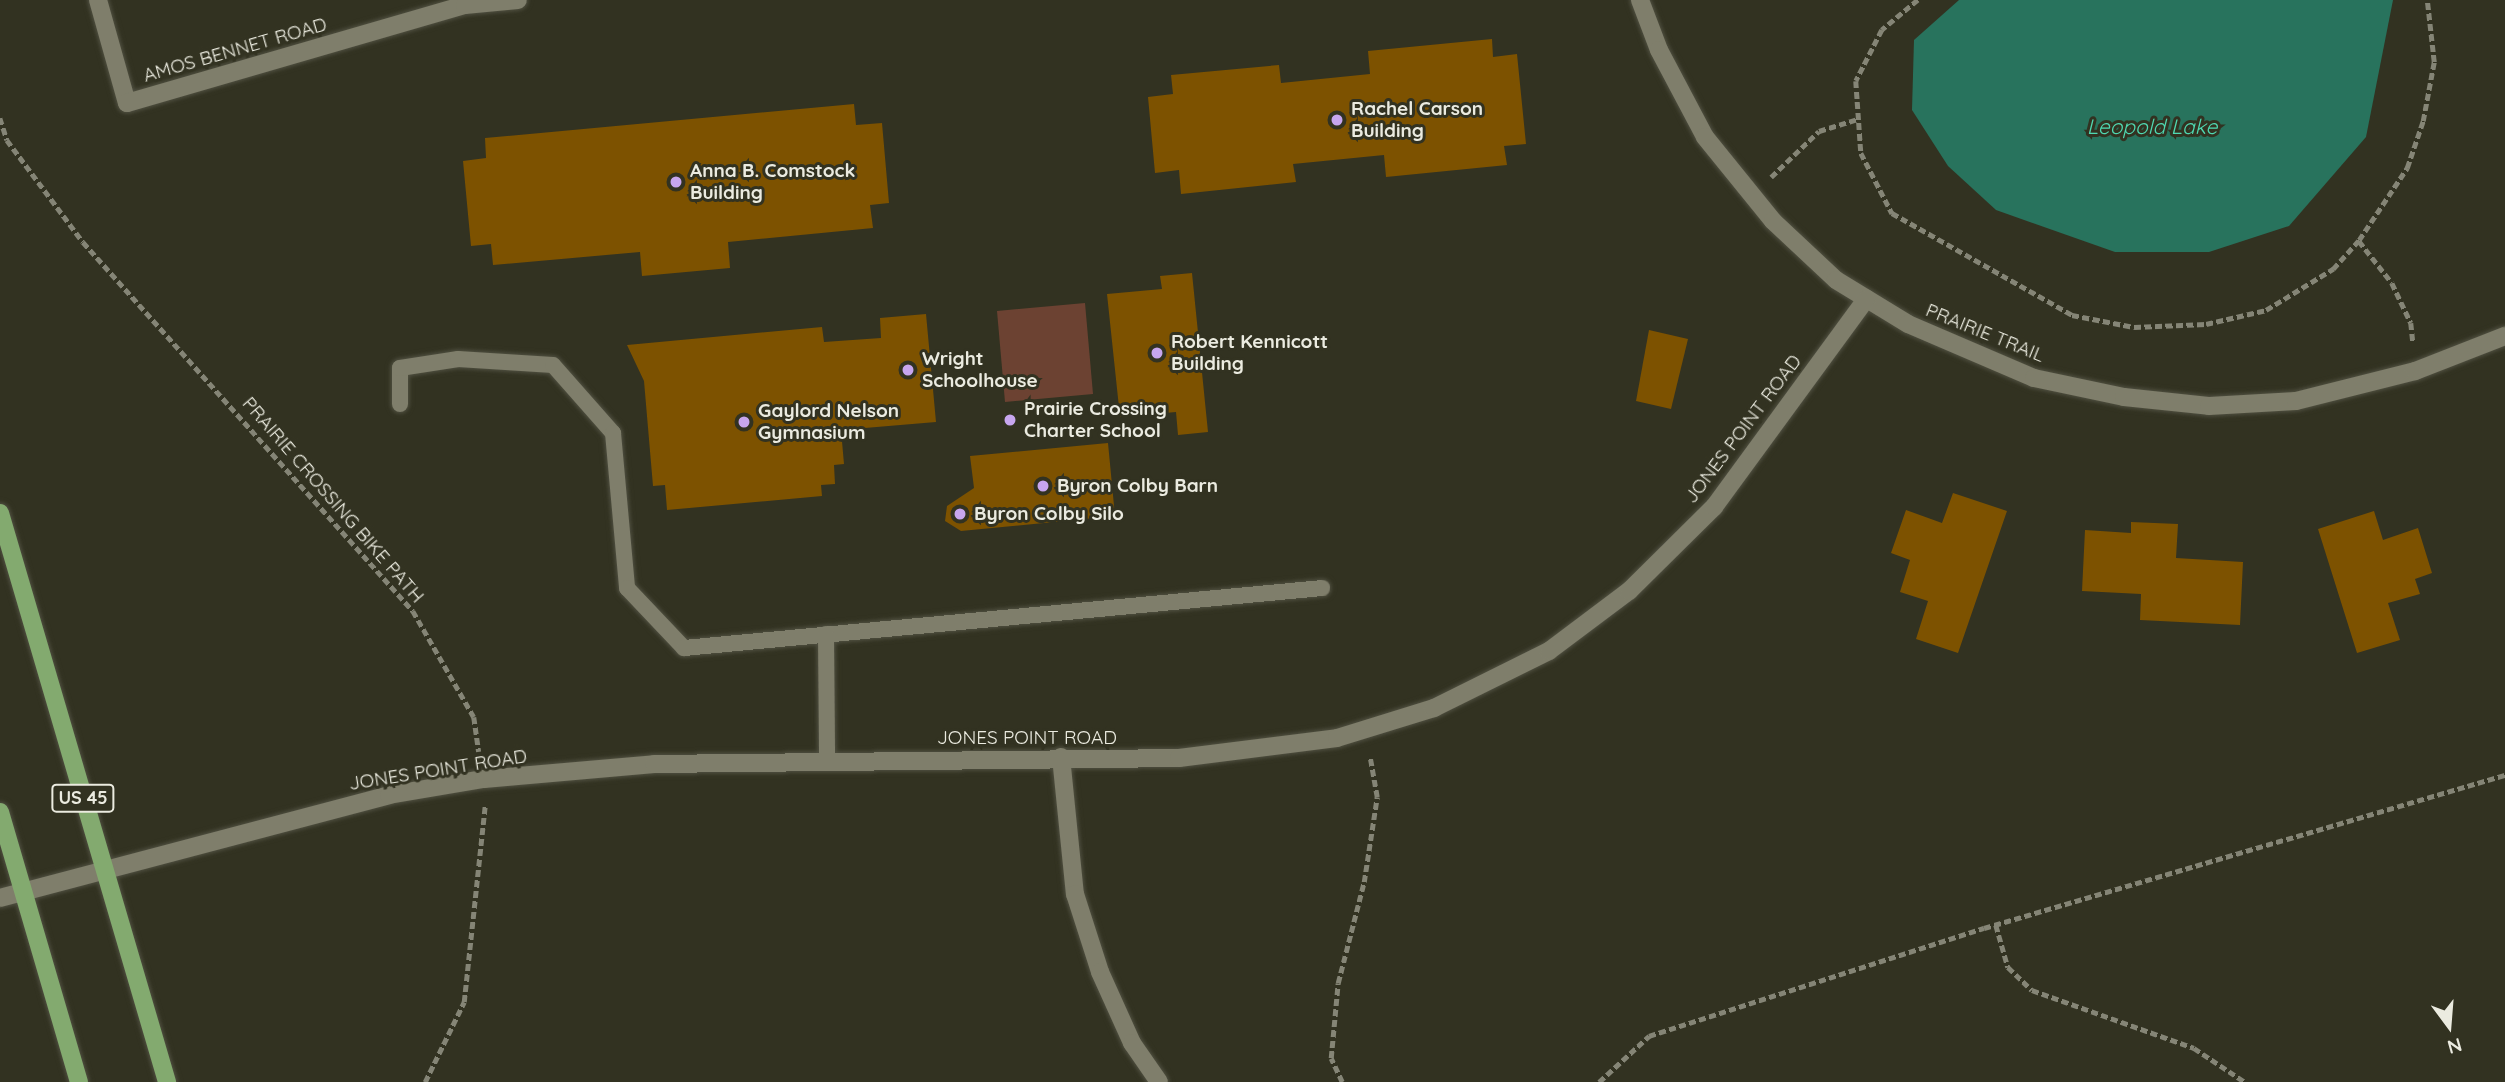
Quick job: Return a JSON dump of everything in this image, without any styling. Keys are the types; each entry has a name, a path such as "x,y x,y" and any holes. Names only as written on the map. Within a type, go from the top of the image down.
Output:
{"main road":[{"name":"US 45","path":"0,513 167,1082"},
{"path":"0,812 79,1082"}],"street":[{"name":"AMOS BENNET ROAD","path":"98,0 127,103 465,5 518,0"},
{"name":"PRAIRIE TRAIL","path":"1640,0 1659,50 1705,137 1752,195 1836,280 1908,324 2034,378 2124,397 2209,406 2296,401 2415,371 2505,336"},
{"name":"JONES POINT ROAD","path":"0,898 103,868 388,795 484,779 654,764 1061,757 1179,758 1364,730 1434,708 1549,651 1629,591 1714,507 1866,299"},
{"path":"1061,757 1076,894 1100,972 1132,1043 1159,1082"}],"lane":[{"path":"400,404 400,368 458,359 553,365 613,433 627,588 684,648 1322,588"},
{"path":"826,634 827,761"}],"path":[{"path":"1918,0 1876,40 1856,81 1861,153 1892,213 2072,315 2134,327 2206,324 2266,310 2333,269 2359,240 2407,169 2423,121 2434,62 2427,0"},
{"name":"PRAIRIE CROSSING BIKE PATH","path":"0,118 7,140 83,242 413,611 474,717 484,779 486,828 464,1002 425,1082"},
{"path":"1752,195 1819,131 1858,119"},
{"path":"2359,240 2392,284 2411,323 2415,371"},
{"path":"1342,1082 1331,1058 1338,983 1364,882 1377,797 1364,730"},
{"path":"1599,1082 1649,1036 1996,925 2505,775"},
{"path":"1996,925 2008,967 2032,990 2194,1048 2245,1082"}],"shaded area":[{"path":"1085,303 1093,394 1005,402 997,311"}],"water":[{"name":"Leopold Lake","path":"1959,0 2393,0 2366,137 2289,226 2209,252 2115,252 1996,210 1948,166 1912,110 1914,40"}],"building":[{"name":"Rachel Carson Building","path":"1492,39 1493,57 1517,54 1526,144 1504,146 1507,165 1386,177 1384,155 1293,164 1296,182 1181,194 1179,170 1155,173 1148,97 1173,94 1171,75 1279,65 1281,83 1370,74 1368,51"},
{"name":"Anna B. Comstock Building","path":"854,104 856,125 882,123 889,203 870,205 873,228 728,242 730,268 642,276 640,252 493,265 491,244 471,246 463,161 486,158 485,138"},
{"name":"Robert Kennicott Building","path":"1192,273 1208,432 1178,435 1176,412 1120,417 1107,294 1162,289 1160,276"},
{"name":"Gaylord Nelson Gymnasium","path":"926,314 936,422 841,430 844,464 834,465 835,484 821,485 822,496 667,510 665,485 653,486 644,381 627,345 822,327 824,342 881,338 880,318"},
{"path":"1649,330 1688,339 1671,409 1636,401"},
{"name":"Byron Colby Barn","path":"1108,443 1115,516 961,531 945,521 947,506 974,488 970,456"},
{"path":"1953,493 2007,511 1958,653 1916,639 1928,601 1900,592 1910,560 1891,553 1906,510 1942,523"},
{"path":"2374,511 2383,540 2418,528 2432,573 2415,579 2420,594 2388,603 2400,640 2357,653 2318,529"},
{"path":"2131,522 2178,524 2176,558 2243,562 2240,625 2140,620 2141,594 2082,591 2085,530 2131,533"}],"place":[{"name":"Rachel Carson Building","path":"1337,120"},
{"name":"Anna B. Comstock Building","path":"676,182"},
{"name":"Robert Kennicott Building","path":"1157,353"},
{"name":"Wright Schoolhouse","path":"908,370"},
{"name":"Prairie Crossing Charter School","path":"1010,420"},
{"name":"Gaylord Nelson Gymnasium","path":"744,422"},
{"name":"Byron Colby Barn","path":"1043,486"},
{"name":"Byron Colby Silo","path":"960,514"}]}
